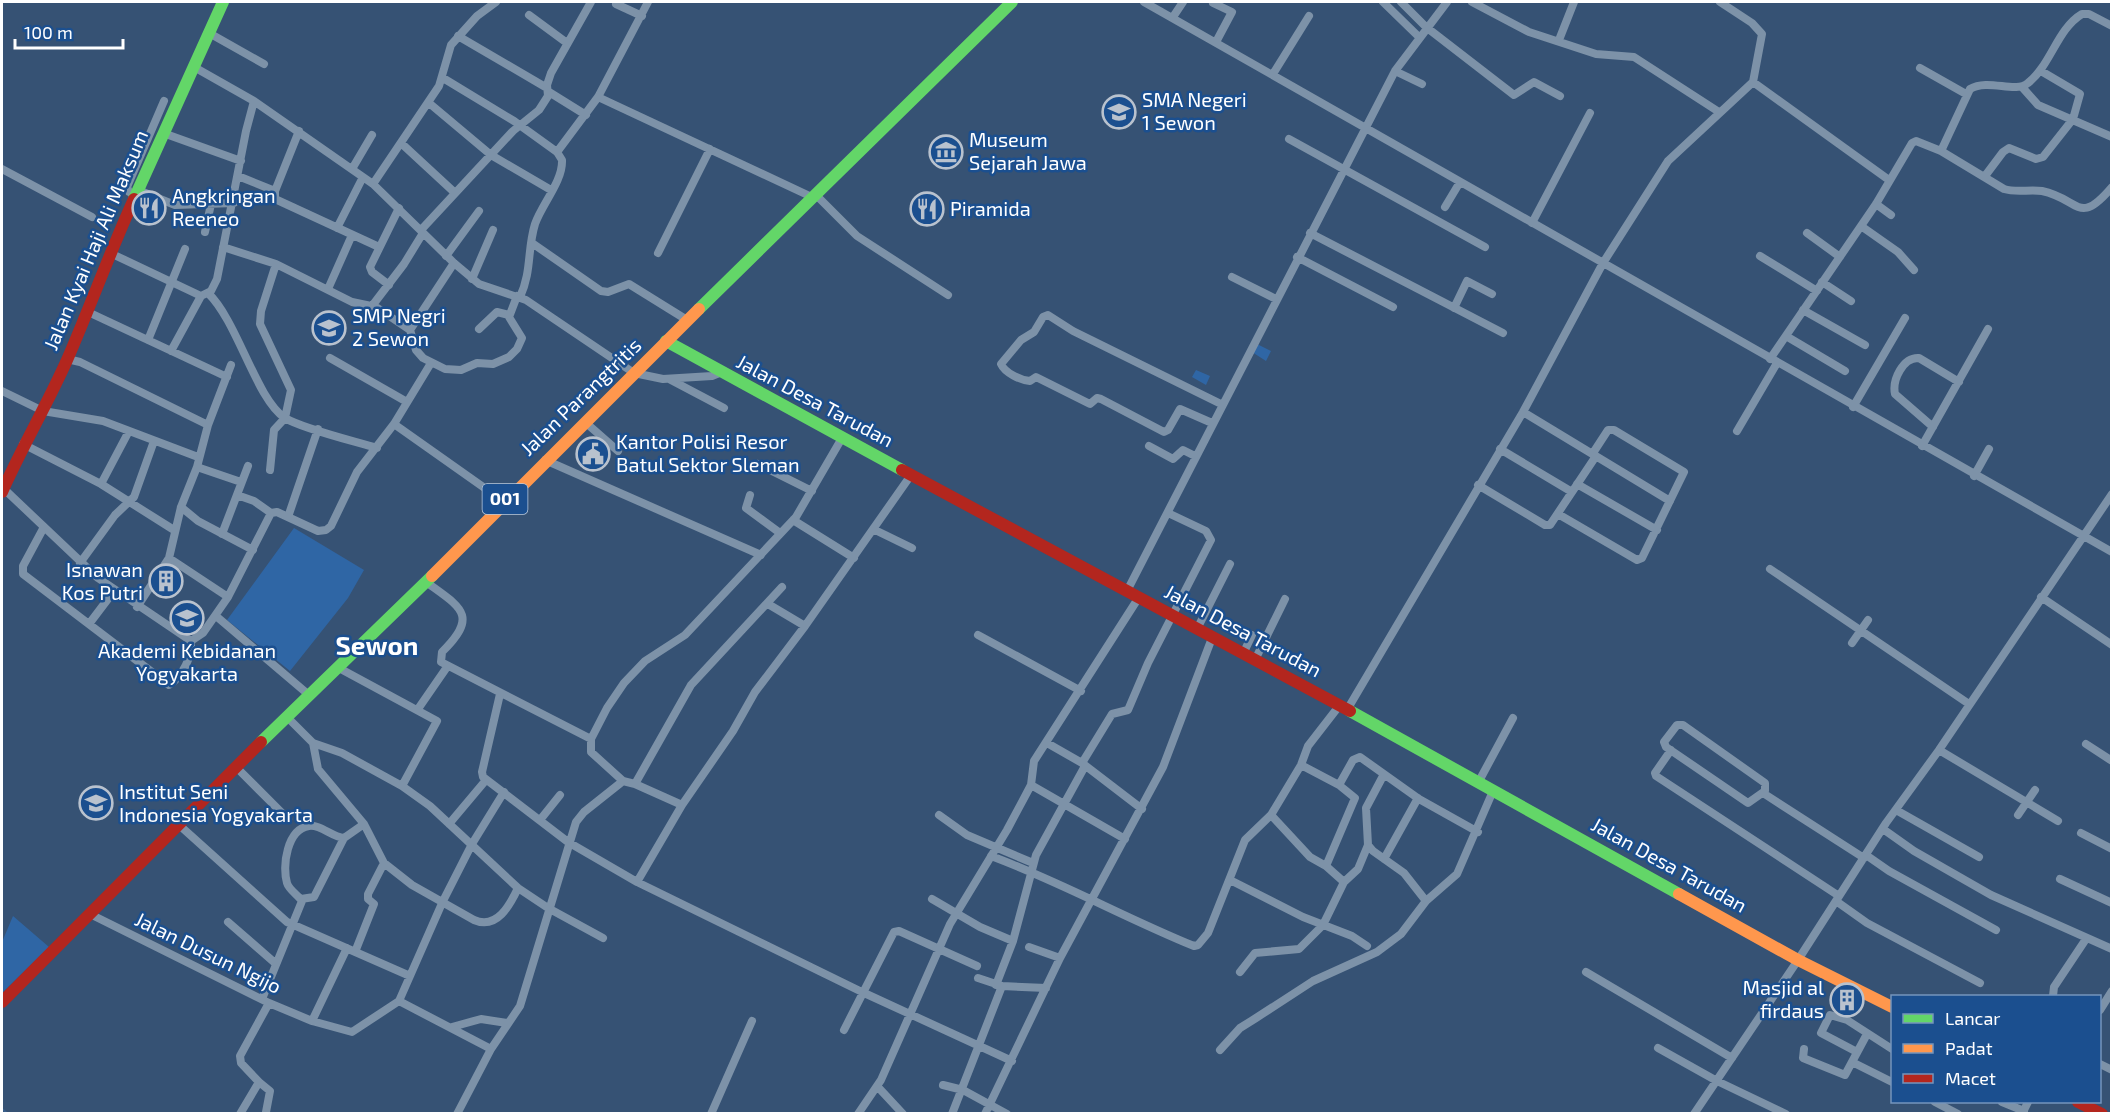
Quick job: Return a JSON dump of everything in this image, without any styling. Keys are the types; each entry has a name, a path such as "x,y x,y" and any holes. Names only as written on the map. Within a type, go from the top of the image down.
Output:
{"street":[{"name":"Jalan Kyai Haji Ali Maksum","path":"2,490 23,444 43,411 88,312 110,253 137,192 146,156 163,133 223,2"},
{"path":"373,184 429,103 443,78 448,51 458,36 496,2"},
{"path":"372,306 389,285 422,232 454,192 519,125 535,114 548,90 551,73 591,2"},
{"path":"557,152 598,97 648,2"},
{"name":"Jalan Parangtritis","path":"2,1002 178,824 426,582 503,501 816,197 1012,2"},
{"path":"1144,2 2081,537 2112,552"},
{"path":"1173,17 1184,2"},
{"path":"1383,2 1419,37"},
{"path":"1401,2 1426,27 1514,95 1534,82 1560,96"},
{"path":"1127,591 1221,404 1395,71 1447,2"},
{"path":"1472,2 1529,32 1596,54 1634,57 1719,112"},
{"path":"1559,40 1574,2"},
{"path":"939,815 967,835 997,847 1091,899 1151,928 1197,946 1208,933 1245,840 1271,815 1301,765 1308,746 1343,708 1523,412 1603,263 1668,161 1753,82 1762,34 1752,22 1720,2"},
{"path":"1213,3 1232,12 1216,42"},
{"path":"616,4 642,16"},
{"path":"1941,151 1966,94 1975,86 1988,84 2022,87 2041,71 2078,16 2089,14 2112,26"},
{"path":"529,15 567,43"},
{"path":"1273,74 1309,16"},
{"path":"209,33 264,64"},
{"path":"458,36 585,115"},
{"path":"194,67 254,101 373,184 472,279 489,288 518,297 634,373 669,379 722,372"},
{"path":"1920,68 1966,94"},
{"path":"1395,71 1422,84"},
{"path":"1985,176 2002,152 2009,148 2041,159 2073,119 2080,94 2041,71"},
{"path":"443,78 519,125 557,152 562,163 536,223 529,275 509,315"},
{"path":"1753,82 1889,180"},
{"path":"2022,87 2037,105 2112,137"},
{"path":"598,97 816,197 857,236 948,295"},
{"path":"146,156 164,101"},
{"path":"171,351 217,279 254,101"},
{"path":"429,103 491,155 551,190"},
{"path":"1532,223 1590,113"},
{"path":"299,131 275,190 276,200 379,247"},
{"path":"163,133 241,161"},
{"path":"352,169 372,135"},
{"path":"1289,139 1485,247"},
{"path":"1737,431 1786,336 1876,204 1912,143 1916,141 1941,151 2004,189 2014,192 2044,191 2086,208 2097,205 2112,187"},
{"path":"401,144 454,192"},
{"path":"658,253 710,149"},
{"path":"2,168 92,217"},
{"path":"238,176 275,190"},
{"path":"337,228 363,177"},
{"path":"1445,207 1460,182"},
{"path":"137,192 176,205 234,203"},
{"path":"205,232 211,204"},
{"path":"1876,204 1891,215"},
{"path":"389,285 370,269 399,208"},
{"path":"446,256 479,211"},
{"path":"1861,226 1898,252 1914,270"},
{"path":"472,279 493,230"},
{"path":"1310,233 1503,333"},
{"path":"1807,233 1840,257"},
{"path":"328,289 352,235"},
{"path":"532,243 601,291 608,292 630,284 687,320"},
{"path":"224,247 276,264 352,302 372,306 410,330 416,350 431,363 461,370 477,363 493,364 504,360 517,349 522,338 509,315 497,312 480,329"},
{"path":"148,340 186,249"},
{"path":"110,253 171,283 205,295 245,351 269,401 285,418 377,448"},
{"path":"1760,256 1817,291"},
{"path":"1297,257 1393,307"},
{"path":"410,330 454,263"},
{"path":"270,470 274,430 285,418 290,397 289,384 260,324 261,311 276,264"},
{"path":"1232,277 1276,299"},
{"path":"1454,308 1467,281 1492,294"},
{"path":"1822,282 1851,301"},
{"path":"1803,310 1865,345"},
{"path":"88,312 227,377"},
{"path":"1212,423 1180,409 1168,430 1164,432 1101,399 1097,398 1090,404 1036,377 1030,381 1023,380 1003,369 1001,364 1021,340 1034,332 1043,316 1048,315 1073,331 1221,404"},
{"path":"1853,406 1905,318"},
{"path":"1922,446 1988,329"},
{"path":"1786,336 1845,371"},
{"name":"Jalan Desa Tarudan","path":"666,341 1343,708 1798,960 1891,1006"},
{"path":"330,358 406,402"},
{"path":"1933,427 1895,394 1893,387 1904,363 1912,358 1919,358 1959,382"},
{"path":"66,359 80,362 208,425"},
{"path":"237,495 254,501 271,513 277,512 318,531 328,529 357,472 394,424 431,363"},
{"path":"137,607 169,558 181,507 197,467 208,425 231,364"},
{"path":"669,379 724,408"},
{"path":"2,391 43,411 93,419 198,457"},
{"path":"1523,412 1670,501"},
{"path":"585,422 618,451"},
{"path":"394,424 503,501"},
{"path":"288,517 318,429"},
{"path":"1478,486 1545,525 1550,525 1611,429 1684,473 1642,558 1637,560 1558,514"},
{"path":"101,484 129,431"},
{"path":"682,805 623,781 591,752 591,739 607,708 624,683 645,661 685,635 793,520 842,438"},
{"path":"80,563 114,515 130,503 154,441"},
{"path":"23,444 101,484 174,530"},
{"path":"1149,446 1173,459 1183,450 1195,456"},
{"path":"1500,449 1657,530"},
{"path":"1974,476 1989,449"},
{"path":"545,460 761,555"},
{"path":"758,464 812,491"},
{"path":"222,534 248,466"},
{"path":"197,467 241,483"},
{"path":"637,882 682,805 733,731 754,692 806,626 911,475"},
{"path":"2,490 80,563 114,591 191,641"},
{"path":"1694,1113 1798,960 1883,829 2112,494"},
{"path":"750,495 746,508 780,533"},
{"path":"181,507 193,518 253,550"},
{"path":"191,641 200,636 228,597 271,513"},
{"path":"952,1113 981,1046 1032,867 1083,764 1112,714 1128,710 1211,536 1206,531 1168,513"},
{"path":"793,520 854,558"},
{"path":"44,527 22,571 169,685 177,678 189,659 191,641"},
{"path":"873,529 912,548"},
{"path":"169,558 228,597"},
{"path":"1197,629 1230,564"},
{"path":"1770,569 1969,704"},
{"path":"426,582 454,603 463,614 463,623 455,642 441,654 441,660 447,667 591,739"},
{"path":"635,784 691,685 782,587"},
{"path":"89,624 114,591"},
{"path":"858,1113 877,1086 911,1015 938,948 956,913 997,847 1031,785 1034,761 1081,691 1139,597"},
{"path":"2041,597 2112,645"},
{"path":"1255,660 1285,599"},
{"path":"768,604 806,626"},
{"path":"216,616 309,695"},
{"path":"1852,643 1868,620"},
{"path":"978,635 1081,691"},
{"path":"1243,654 1252,635"},
{"path":"985,1113 1060,958 1142,809 1173,746 1212,638"},
{"path":"337,667 437,721 402,786"},
{"path":"418,709 447,667"},
{"path":"500,694 482,772 486,780 568,842 637,882 862,992 1012,1061"},
{"path":"287,717 312,742 342,753 402,786 472,844 518,888 548,908 603,938"},
{"path":"1478,783 1513,718"},
{"path":"1683,725 1765,783 1766,789 1763,793 1748,803 1671,750 1664,742 1676,726 1683,725"},
{"path":"312,742 318,769 364,824 384,863 412,885 478,922 490,922 509,907 518,888"},
{"path":"1047,743 1083,764 1142,809"},
{"path":"2086,744 2112,760"},
{"path":"1671,750 1655,773 1656,776 1838,898 1867,923 1980,983"},
{"path":"1939,750 2058,821"},
{"path":"1339,785 1353,760 1358,757 1418,798 1475,830"},
{"path":"1301,765 1339,785 1353,795 1356,801 1326,866"},
{"path":"236,767 288,819"},
{"path":"1240,972 1255,953 1299,949 1306,945 1323,925 1344,882 1358,869 1368,845 1366,808 1383,776"},
{"path":"449,824 486,780"},
{"path":"457,1113 523,997 548,908 576,822 584,812 623,781"},
{"path":"1031,785 1125,839"},
{"path":"2018,814 2035,790"},
{"path":"1220,1050 1240,1028 1295,993 1393,941 1426,901 1457,874 1493,791"},
{"path":"491,1050 452,1027 399,1001 443,901 472,844 504,792"},
{"path":"1763,793 1889,871 1996,930"},
{"path":"540,820 560,795"},
{"path":"1384,859 1418,798"},
{"path":"1896,810 1979,858"},
{"path":"1271,815 1310,857 1326,866 1344,882"},
{"path":"178,824 258,898 291,925 410,976"},
{"path":"301,899 314,897 344,838 364,824"},
{"path":"301,899 290,888 286,880 288,849 294,835 301,829 313,826 344,838"},
{"path":"1883,829 1904,845 1991,895 2112,949"},
{"path":"2081,833 2110,845"},
{"path":"1368,845 1404,873 1426,901"},
{"path":"991,856 1032,867"},
{"path":"312,1021 374,904 368,899 368,894 384,863"},
{"path":"2060,879 2112,903"},
{"path":"1230,880 1323,925 1352,936 1366,946"},
{"path":"266,1112 269,1088 241,1063 240,1056 266,1001 275,963 301,899"},
{"path":"932,899 1012,941"},
{"name":"Jalan Dusun Ngijo","path":"90,914 266,1001 312,1021 352,1032 399,1001"},
{"path":"228,922 275,963"},
{"path":"844,1030 894,932 899,931 977,966"},
{"path":"2053,995 2054,987 2086,939"},
{"path":"1029,947 1060,958"},
{"path":"1586,972 1732,1058"},
{"path":"978,978 999,986 1046,988"},
{"path":"2101,1008 2112,991"},
{"path":"1857,1052 1821,1033 1827,1016 1837,1015 1891,1048"},
{"path":"452,1027 481,1019 507,1023"},
{"path":"711,1113 752,1021"},
{"path":"1804,1049 1803,1058 1843,1075 1847,1073 1868,1034"},
{"path":"1658,1048 1717,1081 1786,1113"},
{"path":"1852,1062 1891,1081"},
{"path":"240,1113 260,1082"},
{"path":"943,1085 963,1090 1007,1113"},
{"path":"877,1086 903,1113"},
{"path":"1939,1103 1958,1113"},
{"path":"2082,1103 2102,1113"},
{"path":"2010,1110 2023,1112"}],"shaded area":[{"path":"1257,344 1271,351 1266,361 1252,352"},
{"path":"1196,370 1210,376 1206,385 1192,377"},
{"path":"294,528 364,570 348,598 290,671 227,620"},
{"path":"13,916 49,947 2,993 2,942"}],"waterway":[{"path":"2,1109 8,1114"}],"traffic: fast":[{"path":"134,199 223,2"},
{"path":"699,309 1012,2"},
{"path":"666,341 902,470"},
{"path":"261,742 432,576"},
{"path":"1350,711 1679,894"}],"traffic: slow":[{"path":"432,576 699,309"},
{"path":"1679,894 1798,960 1891,1006"}],"traffic: jam":[{"path":"2,492 67,360 134,199"},
{"path":"902,470 1350,711"},
{"path":"2,1002 261,742"},
{"path":"2080,1103 2102,1114"}],"place":[{"name":"SMA Negeri 1 Sewon","path":"1119,112"},
{"name":"Museum Sejarah Jawa","path":"946,152"},
{"name":"Angkringan Reeneo","path":"149,208"},
{"name":"Piramida","path":"927,209"},
{"name":"SMP Negri 2 Sewon","path":"329,328"},
{"name":"Kantor Polisi Resor Batul Sektor Sleman","path":"593,454"},
{"name":"Isnawan Kos Putri","path":"166,581"},
{"name":"Akademi Kebidanan Yogyakarta","path":"187,618"},
{"name":"Institut Seni Indonesia Yogyakarta","path":"96,803"},
{"name":"Masjid al firdaus","path":"1847,1000"}],"district":[{"name":"Sewon","path":"377,646"}]}
